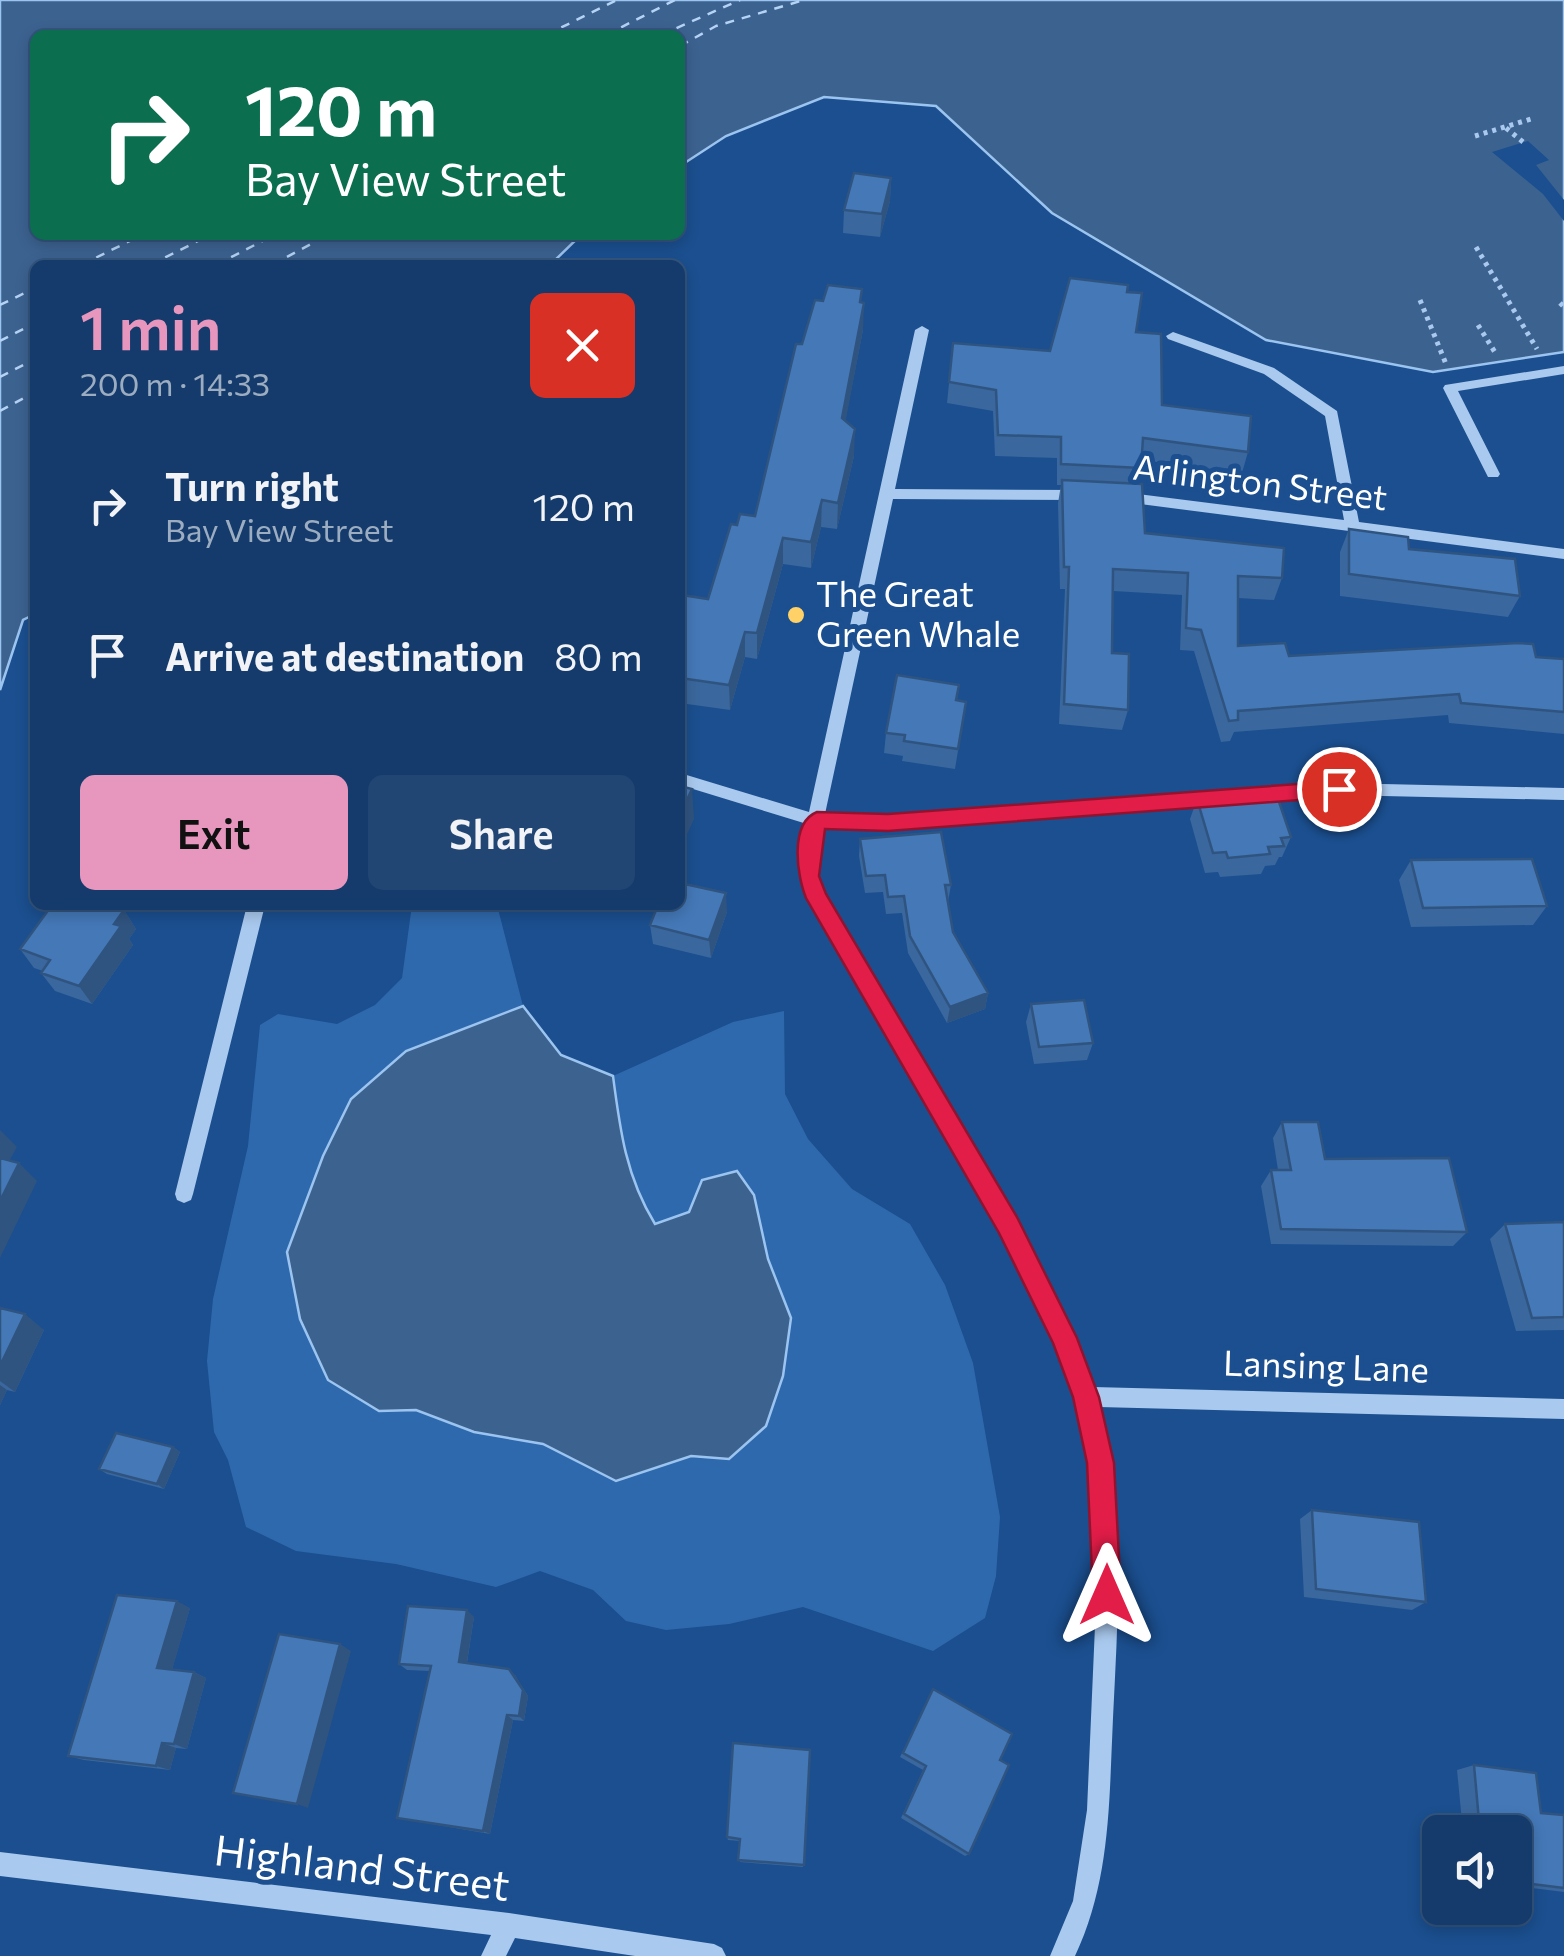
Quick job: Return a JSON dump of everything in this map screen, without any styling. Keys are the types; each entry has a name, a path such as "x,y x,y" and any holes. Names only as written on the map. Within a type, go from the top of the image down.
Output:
{"street":[{"path":"922,330 808,856 808,876 817,898 1008,1225 1064,1338 1086,1397 1101,1463 1107,1539 1107,1622 1093,1856 1079,1920 1062,1956"},
{"path":"1173,336 1269,371 1332,414 1352,524"},
{"path":"1492,474 1450,388 1564,370"},
{"name":"Arlington Street","path":"886,494 1136,497 1564,554"},
{"path":"685,780 817,820 888,822 1339,789 1564,794"},
{"path":"184,1194 255,910"},
{"name":"Lansing Lane","path":"1086,1397 1564,1409"},
{"name":"Highland Street","path":"0,1864 509,1925 714,1956"},
{"path":"493,1956 509,1925"}],"path":[{"path":"1474,136 1531,120"},
{"path":"1504,127 1523,142"},
{"path":"1476,247 1541,355"},
{"path":"1420,300 1448,370"},
{"path":"1478,325 1501,362"}],"shaded area":[{"path":"0,0 1564,0 1564,352 1433,372 1266,340 1052,213 936,106 824,97 726,136 685,163 685,30 30,30 30,240 576,240 555,260 30,260 30,616 23,620 0,690"},
{"path":"411,910 498,910 523,1006 406,1051 379,1411 416,1410 474,1432 543,1444 616,1481 691,1456 730,1459 766,1426 783,1376 791,1318 768,1259 689,1212 655,1225 625,1153 613,1076 733,1022 784,1011 785,1094 808,1139 852,1189 910,1224 945,1285 973,1363 1000,1517 996,1576 985,1618 933,1651 803,1607 729,1624 666,1630 626,1621 593,1590 540,1571 496,1587 396,1564 296,1551 246,1527 228,1460 214,1432 207,1361 213,1299 248,1146 260,1025 278,1014 337,1024 375,1005 402,978"},
{"path":"523,1006 561,1055 613,1076 631,1171 655,1224 689,1212 702,1180 737,1171 754,1195 768,1259 791,1318 783,1376 766,1426 729,1459 691,1456 616,1481 543,1444 474,1432 416,1410 379,1411 328,1380 300,1319 287,1252 323,1156 351,1099 406,1051"}],"pier":[{"path":"1528,141 1549,160 1536,165 1564,200 1564,221 1543,194 1492,152"}],"building":[{"path":"854,173 891,178 882,214 844,210"},
{"path":"1070,278 1128,285 1127,292 1142,293 1136,332 1161,334 1162,405 1251,416 1248,452 1143,438 1141,468 1061,464 1061,437 998,435 996,390 949,382 953,343 1050,351"},
{"path":"828,285 862,289 860,302 864,303 842,418 855,429 838,503 822,500 811,542 783,538 757,633 745,632 729,685 685,679 685,595 708,599 731,524 737,525 740,514 755,516 796,344 802,344 815,300 823,301"},
{"path":"1062,480 1142,484 1145,533 1284,548 1282,578 1238,576 1238,646 1285,643 1289,656 1533,644 1536,657 1564,659 1564,712 1461,703 1459,694 1238,711 1238,720 1229,721 1201,630 1186,628 1188,573 1113,569 1112,653 1129,654 1128,710 1064,704 1069,567 1064,567"},
{"path":"1349,529 1408,537 1409,549 1515,559 1520,596 1349,574"},
{"path":"897,675 959,685 956,700 966,702 958,749 904,741 905,735 886,733"},
{"path":"1276,793 1291,837 1281,838 1284,846 1268,847 1270,854 1228,858 1226,852 1213,853 1197,799"},
{"path":"941,832 951,885 945,885 953,932 988,993 950,1007 910,936 904,896 888,897 885,875 866,876 860,839"},
{"path":"1532,859 1547,906 1423,908 1411,860"},
{"path":"685,884 726,893 709,940 650,925 656,910 685,910"},
{"path":"48,910 124,910 114,924 121,926 79,986 41,973 50,960 20,949"},
{"path":"1084,1000 1093,1043 1039,1047 1031,1004"},
{"path":"1282,1122 1318,1122 1325,1159 1449,1158 1467,1232 1281,1229 1271,1170 1291,1170"},
{"path":"0,1158 19,1163 0,1201"},
{"path":"1564,1222 1564,1317 1532,1318 1505,1224"},
{"path":"0,1308 25,1314 0,1366"},
{"path":"116,1433 173,1447 157,1484 99,1469"},
{"path":"1312,1510 1419,1522 1426,1602 1316,1589"},
{"path":"117,1595 177,1601 157,1668 194,1672 174,1744 162,1743 156,1766 68,1756"},
{"path":"408,1606 467,1610 459,1662 509,1669 523,1690 519,1716 507,1715 483,1831 397,1818 431,1666 399,1664"},
{"path":"279,1634 340,1644 297,1804 233,1793"},
{"path":"933,1689 1012,1734 1000,1760 1009,1765 969,1854 904,1814 926,1766 903,1753"},
{"path":"733,1743 810,1750 804,1865 738,1860 740,1839 727,1837"},
{"path":"1474,1765 1536,1773 1541,1813 1564,1815 1564,1888 1532,1884 1532,1815 1478,1815"}],"ferry route":[{"path":"556,30 617,0"},
{"path":"616,30 675,0"},
{"path":"672,30 740,0"},
{"path":"685,43 716,26 804,0"},
{"path":"91,260 132,240"},
{"path":"160,260 200,240"},
{"path":"226,260 264,240"},
{"path":"281,260 319,240"},
{"path":"0,305 30,290"},
{"path":"0,341 30,326"},
{"path":"0,377 30,362"},
{"path":"0,411 30,395"}],"place":[{"name":"The Great Green Whale","path":"796,615"}],"route":[{"path":"1107,1595 1101,1463 1086,1397 1064,1338 1008,1225 817,898 808,876 808,856 817,820 888,822 1339,789"}]}
